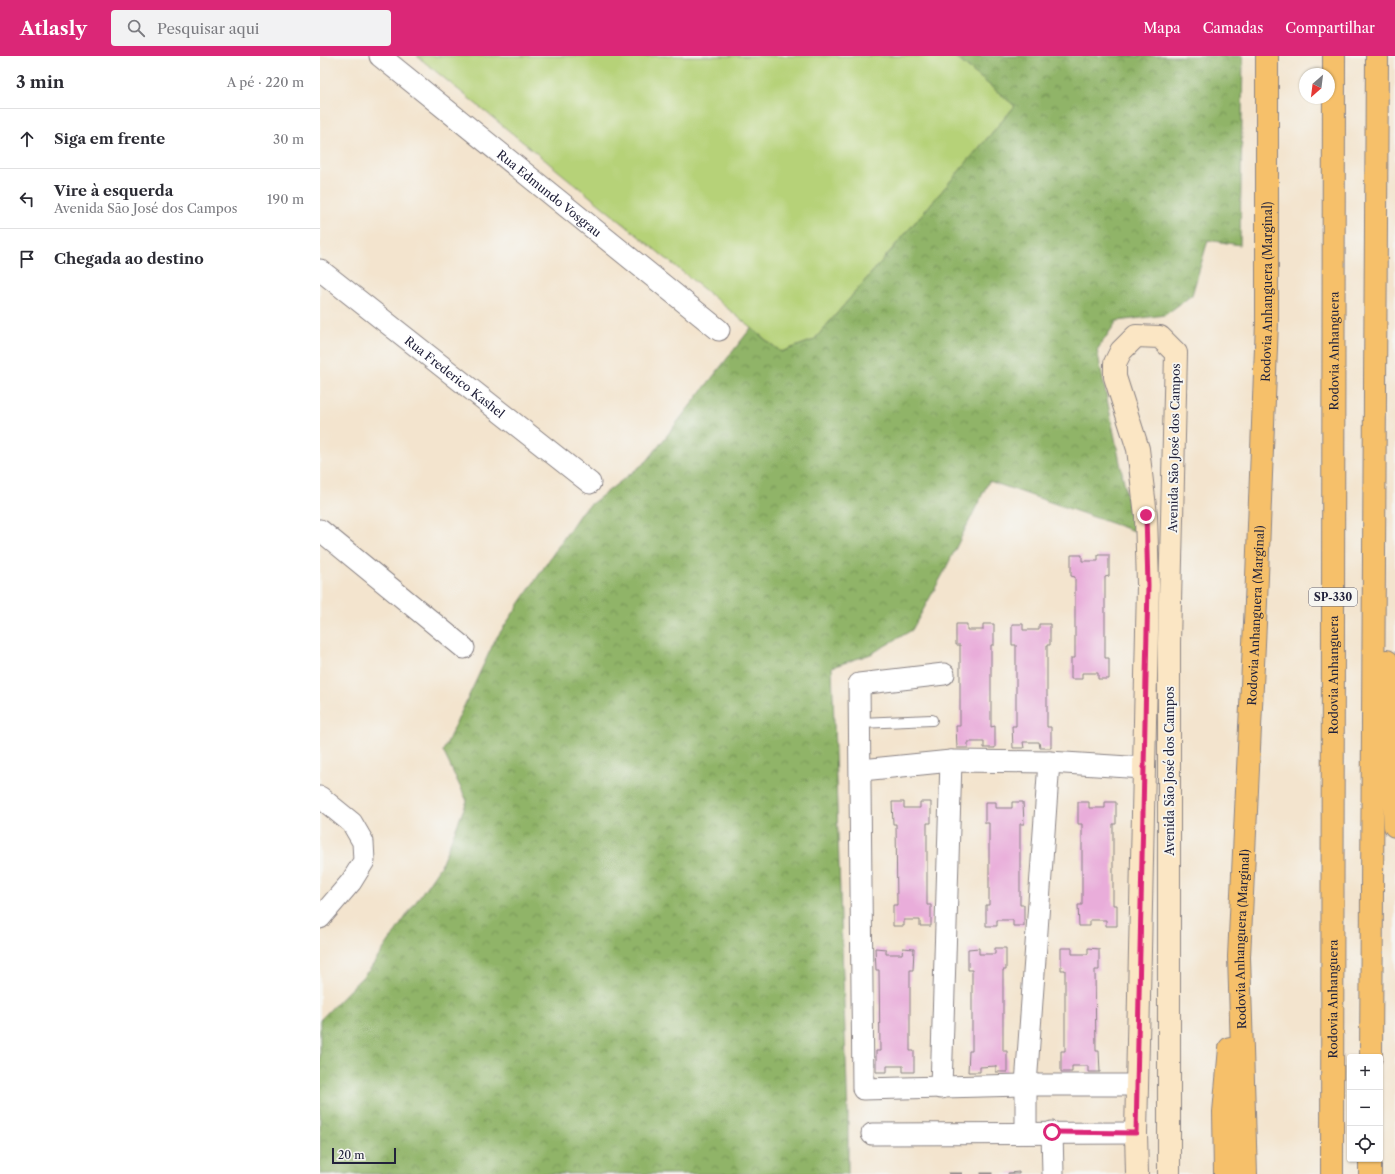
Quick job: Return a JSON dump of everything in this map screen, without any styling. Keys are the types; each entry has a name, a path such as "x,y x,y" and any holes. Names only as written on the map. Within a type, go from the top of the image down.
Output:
{"highway":[{"name":"Rodovia Anhanguera (Marginal)","path":"1246,1174 1239,957 1256,602 1267,322 1267,56"},
{"name":"Rodovia Anhanguera","path":"1332,1174 1334,56"},
{"name":"SP-330","path":"1371,1054 1377,56"},
{"path":"1374,416 1395,826"},
{"path":"1225,1174 1224,1112 1239,957"},
{"path":"1370,1162 1370,1174"}],"street":[{"name":"Rua Edmundo Vosgrau","path":"380,56 719,330"},
{"name":"Rua Frederico Kashel","path":"320,270 590,483"},
{"name":"Avenida São José dos Campos","path":"1137,1174 1136,1133 1148,585 1146,515 1138,449 1115,377 1115,363 1121,351 1136,336 1160,337 1176,353 1169,643 1168,1174"},
{"path":"320,530 464,648"},
{"path":"944,674 860,684 862,770 863,1089 1026,1085 1137,1085"},
{"path":"862,770 950,762 1049,762 1144,768"},
{"path":"941,1088 950,762"},
{"path":"1026,1133 1026,1085 1049,762"},
{"path":"320,797 352,823 363,842 364,861 351,882 320,918"},
{"path":"1052,1132 1053,1174"},
{"path":"872,1134 1052,1132 1136,1133"}],"lane":[{"path":"860,723 932,720"}],"green space":[{"path":"417,56 954,56 1015,106 814,340 781,352"},
{"path":"954,56 1243,56 1240,245 1208,240 1192,295 1165,315 1117,321 1097,350 1134,531 989,481 943,574 912,630 871,654 832,667 848,1115 848,1174 320,1174 320,1020 370,969 441,865 467,801 443,751 495,640 582,511 647,461 751,328 781,352 814,340 1015,106"}],"building":[{"path":"1071,555 1082,555 1082,561 1098,561 1098,555 1109,555 1109,576 1105,577 1105,658 1109,658 1109,679 1098,679 1098,673 1082,673 1082,679 1071,679 1071,658 1075,658 1075,577 1071,576"},
{"path":"956,624 967,624 967,630 983,630 983,624 994,624 994,645 991,645 991,727 995,726 995,748 984,748 984,742 968,742 968,748 957,748 956,726 960,726 960,645 956,645"},
{"path":"1012,624 1023,624 1023,630 1039,630 1039,624 1050,624 1050,645 1047,645 1047,727 1051,727 1051,748 1040,748 1039,742 1023,742 1024,748 1013,748 1012,726 1016,726 1016,645 1012,645"},
{"path":"892,802 904,802 904,808 920,808 920,802 931,802 931,823 927,823 927,905 931,905 931,926 920,926 920,920 904,920 904,926 893,926 893,905 897,905 896,824 893,824"},
{"path":"985,802 996,802 996,808 1012,808 1012,802 1023,802 1024,824 1020,824 1020,905 1024,905 1024,926 1013,926 1013,920 997,920 997,926 986,926 986,905 989,905 989,823 985,823"},
{"path":"1078,802 1089,802 1089,808 1105,808 1105,802 1116,802 1116,824 1113,824 1113,905 1117,905 1117,926 1106,926 1106,920 1090,920 1090,926 1079,926 1078,905 1082,905 1082,824 1078,824"},
{"path":"875,948 886,949 886,954 902,954 903,948 914,949 913,970 910,970 910,1051 914,1051 914,1072 903,1072 903,1066 887,1066 887,1072 876,1072 876,1051 880,1051 879,970 876,970"},
{"path":"979,948 979,954 995,954 995,948 1006,948 1006,970 1003,970 1003,1051 1007,1051 1007,1072 996,1072 996,1066 980,1067 980,1072 968,1072 969,1051 972,1051 972,970 968,970 968,949"},
{"path":"1061,948 1072,948 1072,954 1088,954 1088,948 1099,949 1099,970 1095,970 1096,1051 1099,1051 1100,1072 1088,1072 1088,1066 1072,1066 1072,1072 1061,1072 1061,1051 1065,1051 1065,970 1061,970"},
{"path":"1019,1172 1019,1174 1008,1174 1008,1173"},
{"path":"962,1173 962,1174 949,1174"},
{"path":"992,1173 992,1174 981,1174"}],"route":[{"path":"1052,1132 1136,1133 1148,585 1146,515"}]}
